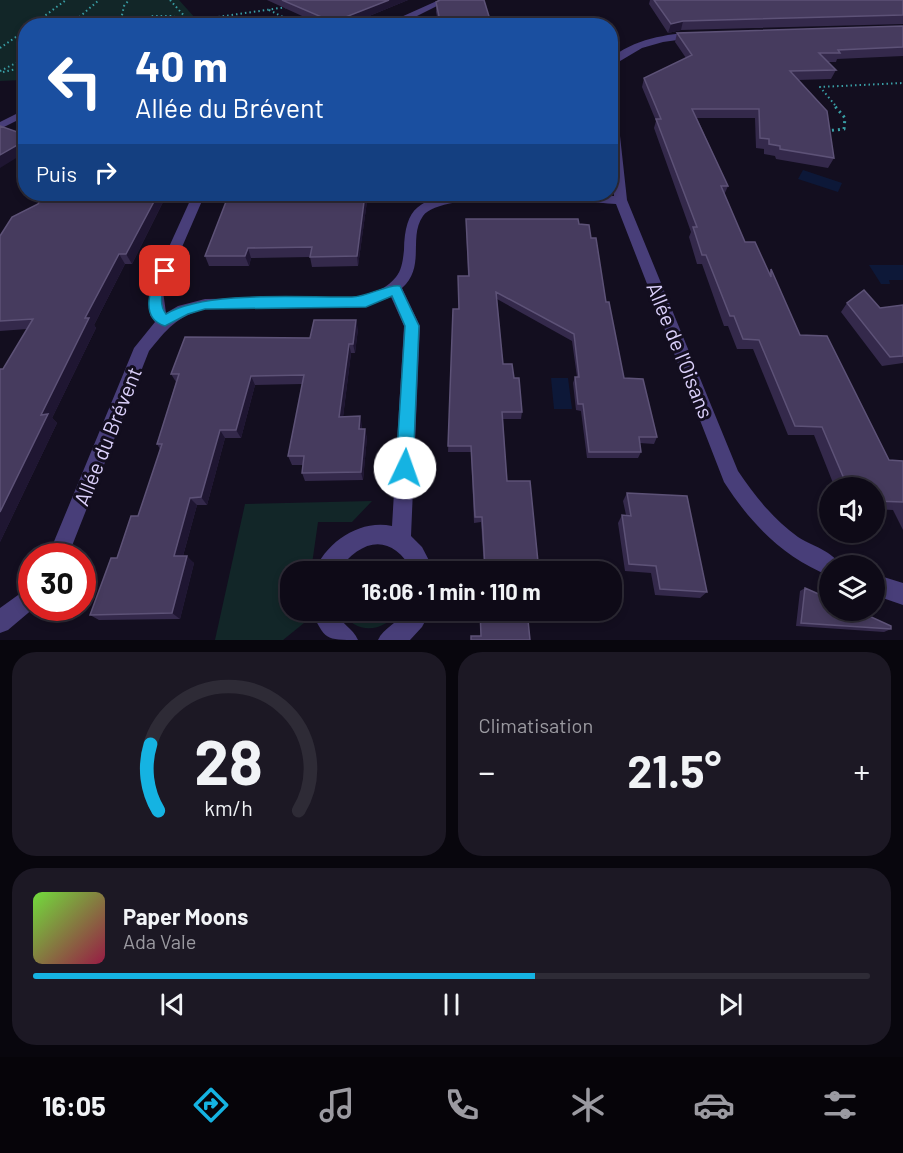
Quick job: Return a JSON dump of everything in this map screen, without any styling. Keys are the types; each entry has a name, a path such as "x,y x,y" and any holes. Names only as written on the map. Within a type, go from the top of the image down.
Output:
{"street":[{"path":"411,18 445,0"},
{"path":"618,57 660,39 705,35"},
{"path":"0,126 18,116"},
{"name":"Allée de l'Oisans","path":"618,170 621,200 731,476 750,507 778,536 819,560"},
{"path":"165,321 157,315 156,291 196,201"},
{"path":"401,539 412,326 395,289 405,277 410,265 414,220 423,201"},
{"name":"Allée du Brévent","path":"63,543 142,348 165,321 183,310 205,304 366,302 395,289"},
{"path":"330,561 349,542 366,534 384,533 401,539 417,553 420,561"},
{"path":"885,588 903,594"},
{"path":"0,622 18,607"},
{"path":"328,621 332,629 347,640"},
{"path":"389,640 398,637 415,621"}],"path":[{"path":"42,18 66,0"},
{"path":"78,18 99,0"},
{"path":"120,18 124,6 129,0"},
{"path":"170,0 187,18"},
{"path":"211,18 292,7"},
{"path":"268,10 284,18"},
{"path":"147,18 159,15 182,18"},
{"path":"0,48 18,36"},
{"path":"0,72 18,62"},
{"path":"0,72 18,69"},
{"path":"824,131 844,129 845,118 820,87 903,83"}],"green space":[{"path":"0,0 179,0 195,18 18,18 18,80 0,81"},
{"path":"372,501 352,522 318,522 312,561 280,561 280,621 304,621 283,640 215,640 245,504"},
{"path":"350,621 389,621 370,628"}],"water":[{"path":"803,170 842,183 838,192 798,179"},
{"path":"869,265 903,265 903,280 889,280 890,284 881,284"},
{"path":"551,378 568,378 572,409 554,409"}],"building":[{"path":"282,0 389,0 343,18 324,18"},
{"path":"440,0 484,0 490,18 439,18 436,2"},
{"path":"654,0 903,0 903,15 683,21 671,24"},
{"path":"903,26 903,47 819,53 836,70 790,71 827,111 834,158 780,149 780,146 769,144 769,139 760,138 759,109 692,109 728,186 721,186 745,242 755,242 771,277 771,269 800,335 827,336 889,460 903,461 903,502 885,501 885,477 843,477 822,427 795,426 759,340 743,339 734,316 730,316 706,255 702,255 693,227 697,227 656,119 661,119 644,78 692,55 677,33"},
{"path":"0,126 18,132 18,145 0,155"},
{"path":"40,201 154,201 126,254 119,254 85,318 89,318 41,415 48,414 0,512 0,369 3,369 33,319 0,321 0,236 12,217"},
{"path":"226,201 364,201 357,256 310,257 312,247 248,248 245,256 205,256"},
{"path":"466,219 578,219 579,224 589,225 591,238 596,238 606,302 609,302 624,378 643,379 657,437 639,437 641,452 589,452 583,404 578,404 575,377 579,377 574,334 496,292 503,364 512,364 514,378 519,378 522,412 502,412 507,481 530,481 538,561 485,561 482,517 475,517 471,446 448,446 453,309 459,309 458,276 469,276"},
{"path":"864,290 880,308 903,305 903,356 890,357 847,303"},
{"path":"314,320 356,320 353,344 349,344 339,417 360,416 359,429 365,429 361,472 302,473 304,456 288,456 304,375 251,376 236,430 220,430 201,497 190,498 174,556 187,556 172,613 96,615 96,599 111,558 117,558 131,516 138,516 162,444 157,444 179,374 171,374 185,337 310,338"},
{"path":"627,493 687,496 707,592 660,589 656,566 629,564 622,515 631,516"},
{"path":"805,588 819,594 819,621 880,621 891,626 891,629 801,623"},
{"path":"480,621 528,621 530,640 471,640 471,636 481,636"}],"route":[{"path":"165,271 156,291 155,308 157,315 165,321 183,310 205,304 366,302 382,297 395,289 412,326 405,468"}]}
